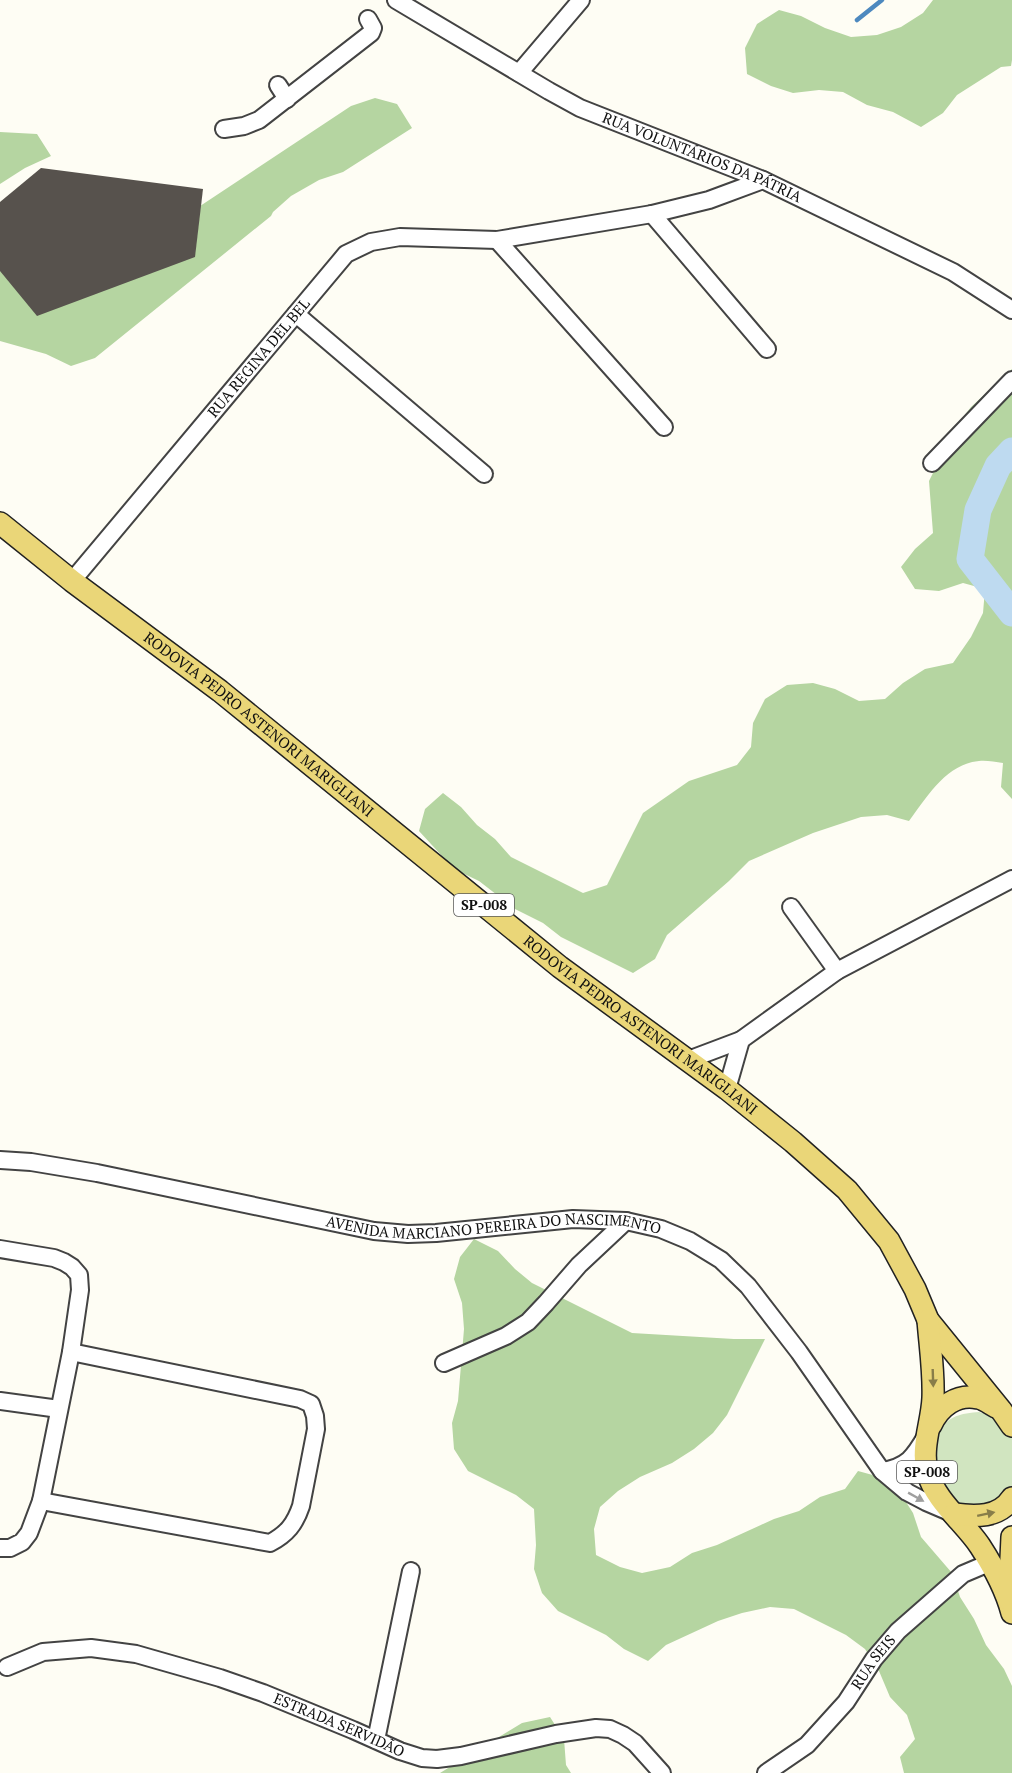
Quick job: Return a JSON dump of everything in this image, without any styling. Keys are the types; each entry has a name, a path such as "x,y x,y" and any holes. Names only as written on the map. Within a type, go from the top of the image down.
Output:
{"main road":[{"name":"RODOVIA PEDRO ASTENORI MARIGLIANI","path":"0,523 220,691 560,967 727,1089 793,1142 847,1190 889,1242 915,1289 928,1320 1008,1417"},
{"name":"RODOVIA PEDRO ASTENORI MARIGLIANI","path":"928,1320 933,1400 925,1458 927,1472 942,1499 980,1546 1010,1607"},
{"path":"928,1433 935,1416 947,1404 962,1397 979,1398 1008,1417"},
{"path":"954,1514 984,1516 1002,1508 1012,1498"},
{"name":"RODOVIA PEDRO ASTENORI MARIGLIANI","path":"1010,1607 1012,1537"}],"street":[{"path":"519,73 581,0"},
{"name":"RUA VOLUNTÁRIOS DA PÁTRIA","path":"406,3 580,108 763,180 953,272 1012,310"},
{"path":"224,129 260,120 283,92 314,68 371,33 373,28 368,19"},
{"name":"RUA REGINA DEL BEL","path":"72,580 346,254 371,242 400,237 497,240 652,214 709,200 763,180"},
{"path":"652,214 767,349"},
{"path":"497,240 664,427"},
{"path":"296,314 484,474"},
{"path":"932,463 1012,380"},
{"path":"688,1060 741,1040 837,971 1012,879"},
{"path":"791,907 837,971"},
{"path":"727,1089 741,1040"},
{"name":"AVENIDA MARCIANO PEREIRA DO NASCIMENTO","path":"0,1160 31,1162 97,1173 374,1231 408,1234 436,1233 573,1219 626,1221 661,1229 690,1241 721,1260 748,1286 799,1352 882,1471 907,1492 954,1514"},
{"path":"444,1363 506,1336 528,1322 579,1265 626,1221"},
{"path":"0,1249 54,1258 72,1266 79,1275 80,1290 71,1352 41,1500 29,1533 22,1542 10,1548 0,1548"},
{"path":"41,1500 270,1543 291,1528 301,1506 316,1430 311,1404 300,1399 71,1352"},
{"path":"0,1401 59,1409"},
{"path":"882,1471 895,1469 905,1464 915,1455 928,1433"},
{"name":"RUA SEIS","path":"766,1773 807,1745 846,1702 874,1659 898,1631 963,1574 989,1563"},
{"path":"376,1740 411,1571"},
{"name":"ESTRADA SERVIDÃO","path":"7,1667 43,1652 91,1647 136,1654 263,1693 399,1751 422,1758 461,1756 556,1734 596,1728 610,1729 635,1743 662,1773"}],"green space":[{"path":"933,0 1012,0 1012,60 1011,66 1001,67 957,95 943,113 921,127 893,112 867,105 843,92 819,90 793,93 771,86 747,74 745,48 757,24 779,10 801,16 851,37 877,35 901,27 923,13"},
{"path":"375,98 397,104 412,128 343,172 319,180 291,196 271,216 95,358 71,366 46,354 0,341 0,266 179,220 351,106"},
{"path":"0,132 37,134 51,156 25,168 0,184"},
{"path":"1012,369 1012,799 1001,787 1003,763 982,761 967,763 938,783 909,821 887,815 861,817 813,833 749,861 667,935 655,959 633,973 561,937 543,923 515,909 479,881 454,869 419,831 425,809 443,793 495,839 511,857 583,893 607,885 643,813 689,781 737,765 751,747 753,723 765,699 787,685 813,683 835,689 859,701 885,699 903,683 925,669 953,663 971,637 983,613 985,589 963,583 939,591 915,589 901,567 915,549 933,533 929,481 957,425 971,407"},
{"path":"474,1239 498,1251 532,1283 632,1333 765,1339 727,1415 713,1433 672,1463 640,1477 618,1491 600,1507 594,1529 596,1555 620,1567 642,1573 670,1567 692,1553 799,1511 820,1497 845,1489 858,1471 880,1477 899,1491 913,1513 921,1537 952,1573 960,1597 1012,1686 1012,1773 904,1773 900,1757 915,1739 907,1715 890,1697 879,1671 865,1649 846,1635 794,1609 770,1607 718,1621 666,1645 648,1661 624,1649 606,1635 558,1611 542,1593 534,1569 536,1545 534,1509 516,1495 468,1471 454,1449 452,1423 458,1401 464,1329 462,1303 454,1279 460,1257"},
{"path":"979,1412 993,1416 1012,1431 1012,1488 999,1498 984,1505 961,1505 942,1492 928,1452 946,1422 959,1415"},
{"path":"550,1717 564,1739 566,1765 571,1773 440,1773 522,1723"}],"building":[{"path":"41,168 203,189 195,257 37,316 0,271 0,202"}],"waterway":[{"path":"857,20 882,0"},
{"path":"1012,451 998,466 978,510 970,559 1012,613"}]}
